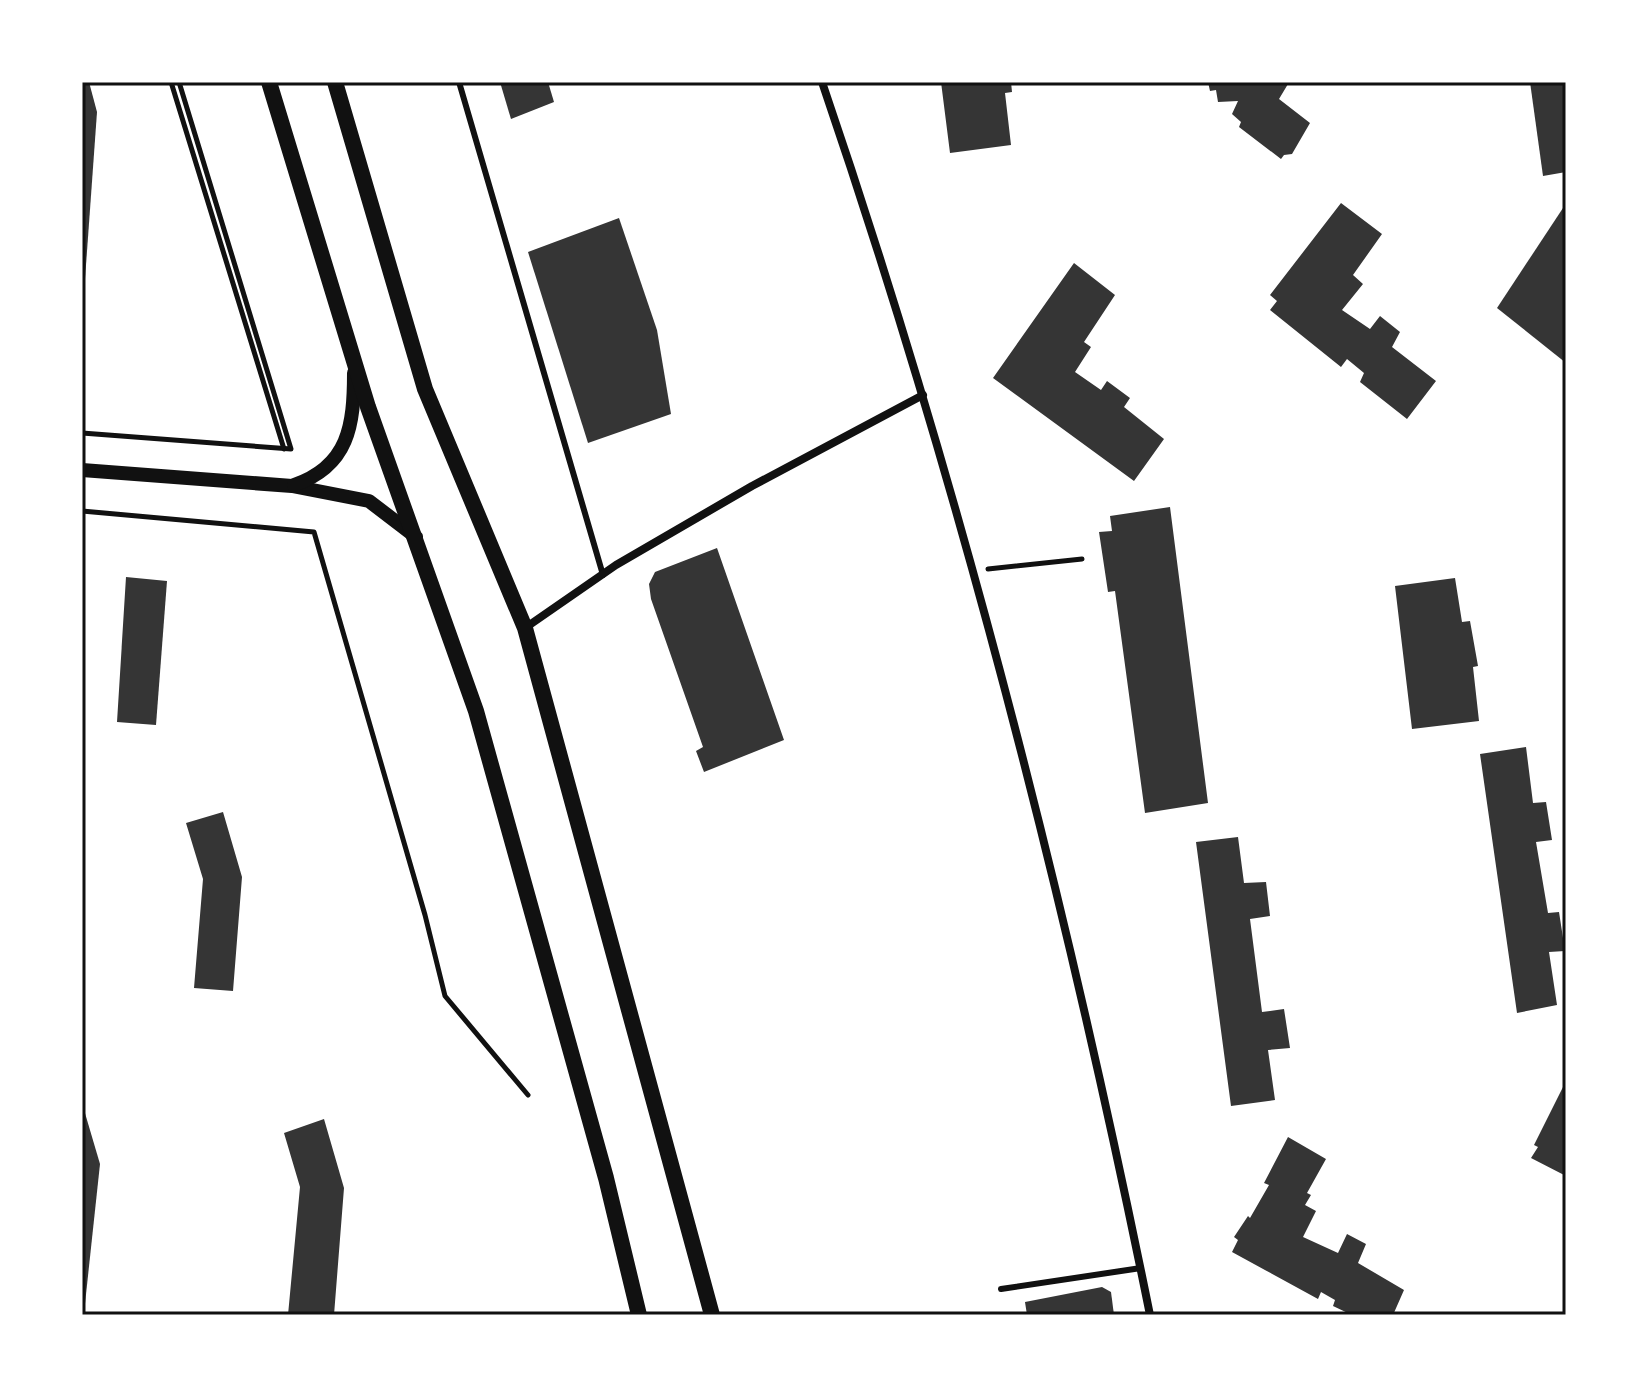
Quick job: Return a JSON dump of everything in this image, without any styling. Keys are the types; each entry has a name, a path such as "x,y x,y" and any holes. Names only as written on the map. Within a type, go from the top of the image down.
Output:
{"main road":[{"path":"269,82 368,407 417,537 476,711 606,1178 639,1315"},
{"path":"335,82 425,389 525,628 712,1315"}],"street":[{"path":"822,82 871,225 923,395 1013,726 1107,1103 1150,1315"},
{"path":"292,486 314,478 343,447 354,414 355,361"},
{"path":"525,628 616,565 752,486 923,395"},
{"path":"82,470 292,486 369,501 417,537"}],"lane":[{"path":"459,82 603,575"},
{"path":"1001,1289 1141,1268"}],"path":[{"path":"171,82 284,449"},
{"path":"82,433 291,449 179,82"},
{"path":"82,511 314,532 425,915 445,996 528,1095"},
{"path":"971,572 1082,559"}],"building":[{"path":"82,82 89,82 97,112 84,293 82,293"},
{"path":"500,82 548,82 554,102 511,119"},
{"path":"941,82 1011,82 1012,92 1005,93 1011,145 950,153"},
{"path":"1208,82 1288,84 1279,99 1310,123 1292,154 1284,155 1281,159 1239,127 1241,122 1232,114 1238,101 1218,102 1216,90 1210,91"},
{"path":"1530,82 1566,82 1566,172 1543,176"},
{"path":"1341,203 1382,234 1353,275 1363,284 1342,310 1370,329 1380,316 1400,332 1392,347 1436,381 1407,419 1360,382 1364,373 1347,359 1341,367 1270,310 1277,301 1270,295"},
{"path":"1563,208 1566,210 1566,363 1497,308"},
{"path":"619,218 657,330 671,414 588,443 528,252"},
{"path":"1074,263 1115,295 1084,342 1091,347 1075,372 1101,390 1107,381 1130,398 1124,407 1164,439 1134,481 993,378"},
{"path":"1170,507 1208,803 1145,813 1115,591 1108,592 1099,532 1112,531 1110,516"},
{"path":"717,548 784,740 704,772 696,751 703,747 651,599 649,584 655,572"},
{"path":"126,577 167,581 156,725 117,722"},
{"path":"1455,578 1462,622 1470,621 1478,666 1473,667 1479,721 1412,729 1395,586"},
{"path":"1526,747 1533,803 1546,802 1552,840 1536,842 1548,913 1559,912 1565,951 1549,952 1557,1005 1517,1013 1480,754"},
{"path":"223,812 242,877 233,991 194,988 203,879 186,823"},
{"path":"1238,837 1244,883 1266,882 1270,916 1250,919 1262,1012 1284,1009 1290,1048 1268,1050 1275,1100 1231,1106 1196,842"},
{"path":"1566,1081 1566,1176 1531,1158 1538,1147 1534,1145"},
{"path":"82,1103 100,1164 84,1313 82,1313"},
{"path":"324,1119 344,1188 334,1315 288,1315 300,1187 284,1133"},
{"path":"1288,1137 1326,1159 1307,1193 1311,1195 1305,1205 1316,1211 1303,1237 1338,1253 1347,1234 1366,1244 1358,1263 1404,1290 1393,1315 1352,1315 1333,1306 1335,1300 1321,1292 1318,1299 1232,1252 1238,1240 1234,1237 1248,1216 1250,1218 1269,1185 1264,1183"},
{"path":"1102,1287 1111,1292 1114,1315 1027,1315 1025,1302"}]}
